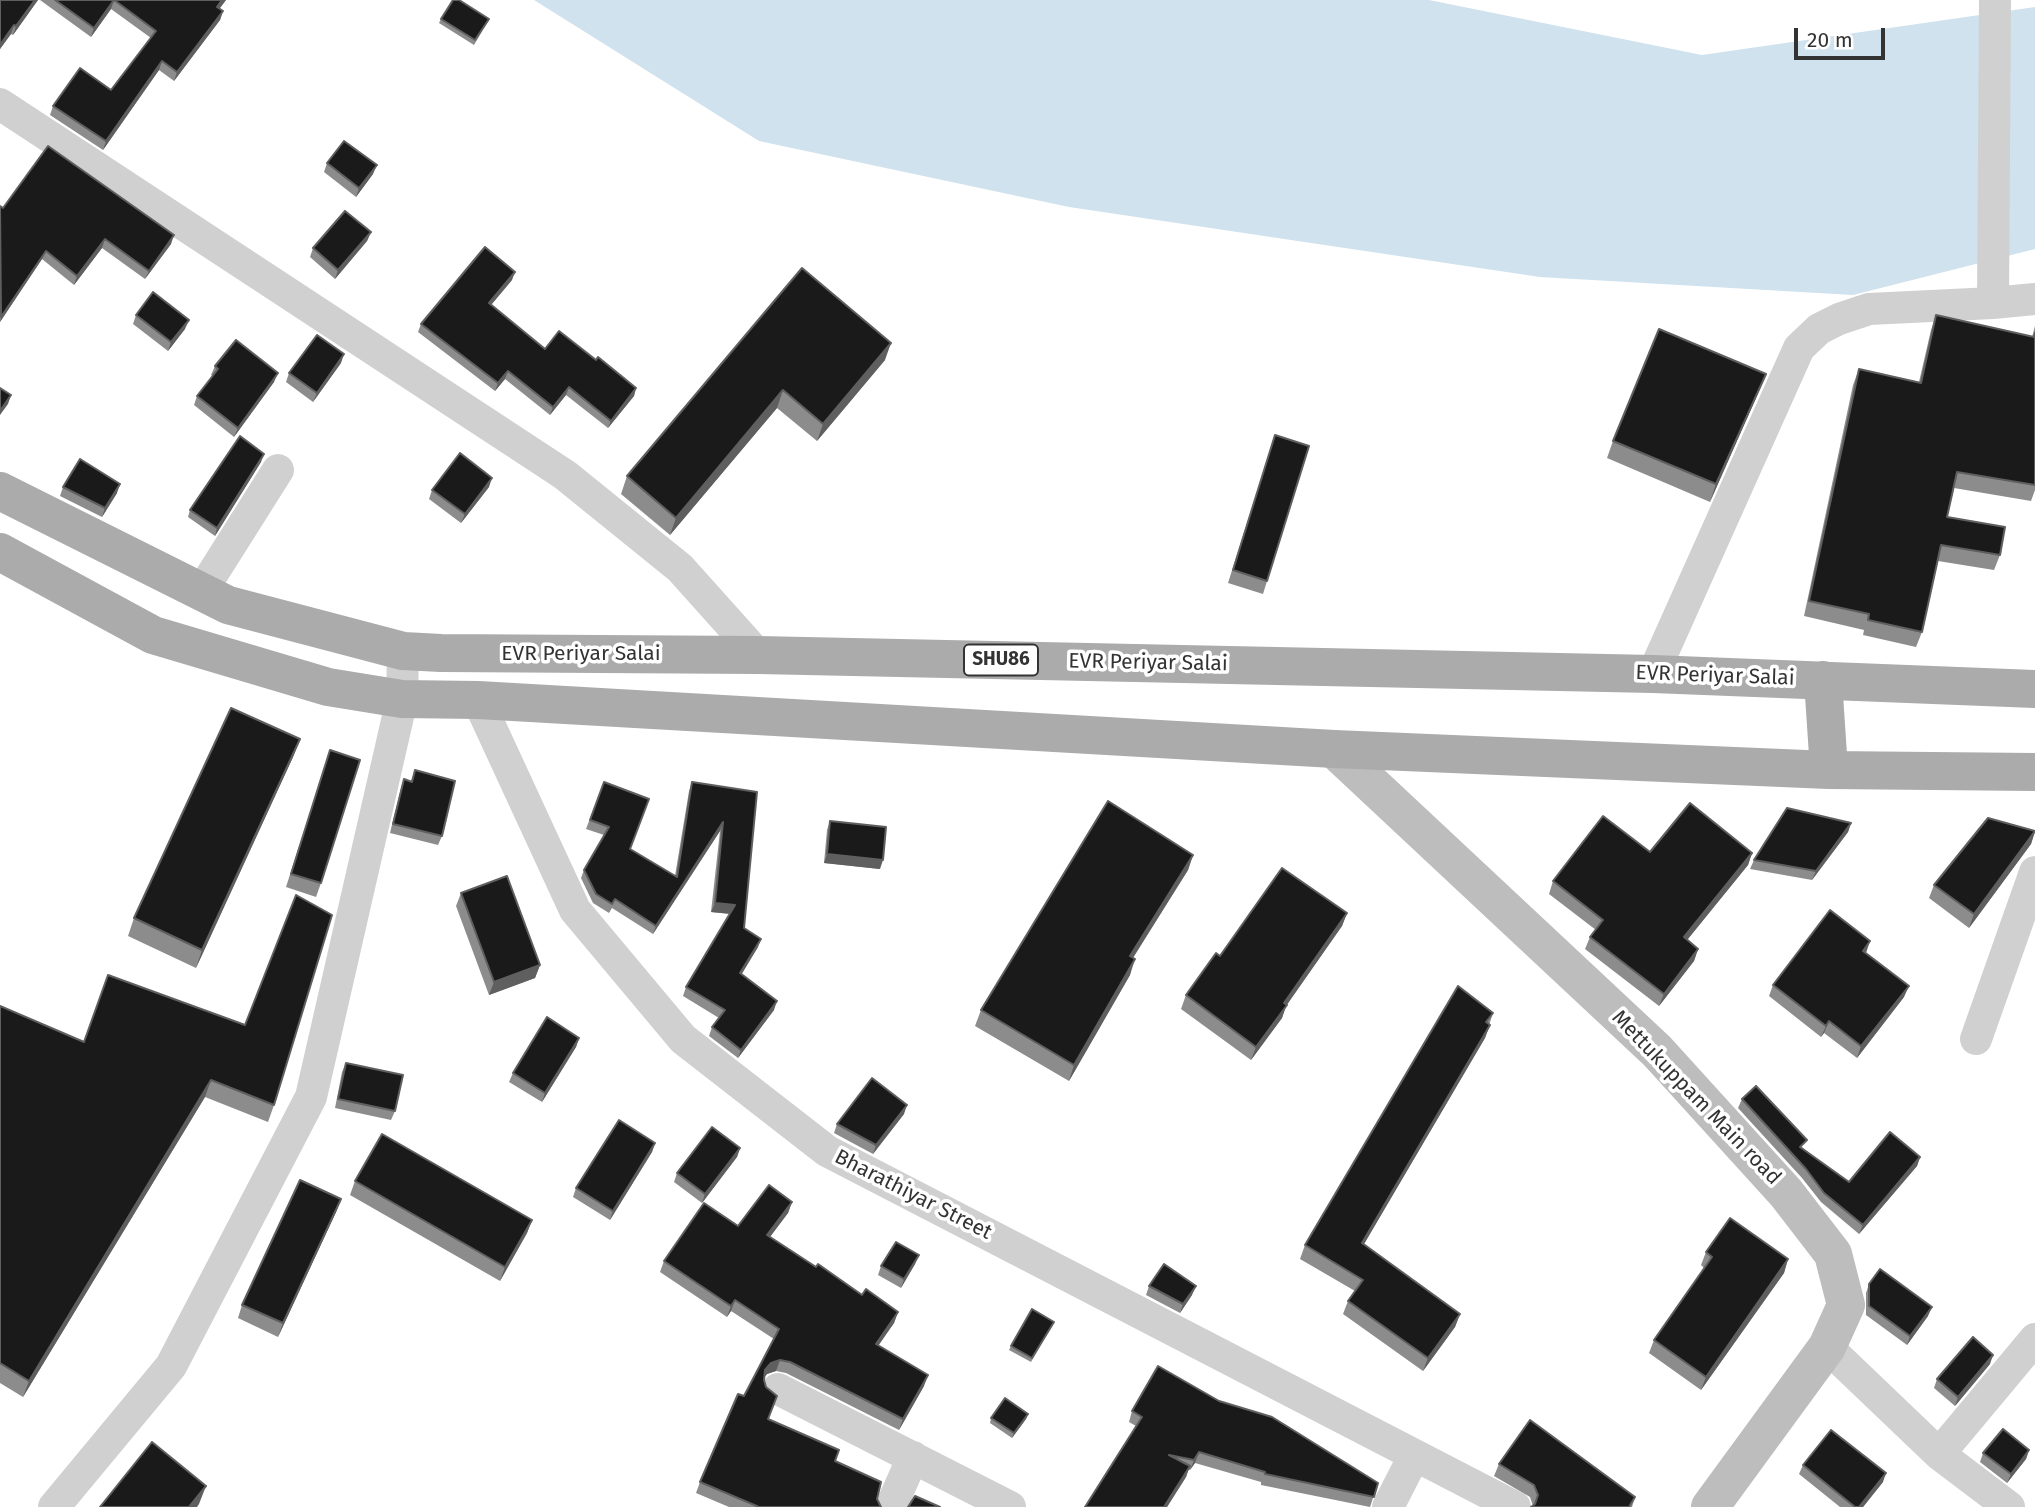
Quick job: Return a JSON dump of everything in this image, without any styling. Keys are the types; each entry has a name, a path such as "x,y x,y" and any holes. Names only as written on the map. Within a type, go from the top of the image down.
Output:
{"main road":[{"name":"EVR Periyar Salai","path":"0,491 228,605 403,651 455,654 758,655 1653,674 2035,689"},
{"path":"0,552 153,635 328,687 402,699 478,700 1334,749 1829,770 2035,772"},
{"path":"1824,680 1829,770"},
{"name":"Mettukuppam Main road","path":"1334,749 1657,1051 1786,1193 1833,1254 1846,1306 1827,1347 1710,1507"}],"street":[{"path":"1993,303 1995,0"},
{"path":"0,104 565,475 680,568 758,655"},
{"path":"1653,674 1799,348 1818,329 1869,309 2035,299"},
{"path":"201,593 278,470"},
{"path":"54,1507 171,1366 311,1097 402,699 403,651"},
{"name":"Bharathiyar Street","path":"478,700 575,910 683,1040 827,1151 1515,1507"},
{"path":"1976,1038 2035,872"},
{"path":"1939,1454 2035,1339"},
{"path":"1827,1347 1939,1454 2009,1507"},
{"path":"778,1389 1010,1507"},
{"path":"1388,1507 1414,1456"},
{"path":"891,1507 913,1457"}],"water":[{"path":"534,0 1429,0 1702,55 2035,7 2035,249 1853,295 1540,277 1069,207 759,141"}],"building":[{"path":"0,0 35,0 0,45"},
{"path":"55,0 114,0 94,28"},
{"path":"114,0 222,0 217,7 223,11 177,72 162,61 106,141 53,106 80,68 111,90 156,31"},
{"path":"453,0 459,0 489,19 475,40 441,19"},
{"path":"344,141 377,165 359,188 327,163"},
{"path":"48,146 174,235 149,271 105,239 77,276 46,251 1,317 0,206 3,208"},
{"path":"345,211 371,232 338,270 313,248"},
{"path":"485,247 515,272 489,303 545,349 559,331 596,360 598,357 636,388 611,421 569,387 553,407 508,371 498,383 421,324"},
{"path":"802,268 891,343 823,424 783,390 676,518 627,476"},
{"path":"153,292 189,320 171,342 136,315"},
{"path":"1936,315 2034,337 2035,333 2035,485 1957,472 1947,517 2005,527 2000,555 1941,545 1922,632 1868,620 1869,614 1809,601 1859,369 1921,383"},
{"path":"1659,329 1766,374 1716,484 1613,441"},
{"path":"317,335 344,354 317,393 289,373"},
{"path":"236,340 278,373 238,428 197,396 218,369 215,366"},
{"path":"0,388 11,395 0,411"},
{"path":"1275,435 1309,446 1267,581 1233,570"},
{"path":"240,436 264,454 217,528 190,510"},
{"path":"460,453 492,478 465,514 432,490"},
{"path":"80,459 120,484 105,508 63,487"},
{"path":"231,708 300,739 202,950 134,918"},
{"path":"330,750 360,760 321,883 291,874"},
{"path":"415,770 455,781 442,836 393,824 404,779 412,782"},
{"path":"604,782 649,799 630,849 677,877 692,782 757,792 744,928 761,939 740,973 777,1001 741,1050 712,1027 725,1010 686,987 735,905 715,903 723,822 656,926 615,899 612,904 596,894 584,870 609,827 590,820"},
{"path":"1108,801 1193,855 1130,956 1135,959 1074,1065 981,1010"},
{"path":"1690,803 1752,853 1684,937 1698,949 1664,994 1590,937 1603,920 1553,881 1603,816 1650,852"},
{"path":"1787,808 1851,823 1816,871 1754,860"},
{"path":"1988,818 2035,831 1974,914 1934,885"},
{"path":"830,821 886,827 883,860 827,854"},
{"path":"1282,868 1347,913 1256,1047 1186,995 1216,953 1220,956"},
{"path":"507,876 540,965 494,982 461,893"},
{"path":"296,895 332,915 274,1105 211,1080 29,1381 0,1363 0,1006 84,1042 108,975 245,1025"},
{"path":"1830,910 1870,941 1863,951 1909,986 1861,1046 1829,1021 1826,1026 1773,985"},
{"path":"1458,986 1493,1013 1486,1022 1490,1025 1362,1243 1460,1314 1428,1358 1348,1301 1363,1280 1305,1245"},
{"path":"547,1017 579,1038 545,1093 513,1073"},
{"path":"346,1063 403,1075 395,1111 338,1099"},
{"path":"872,1078 907,1105 876,1145 837,1124"},
{"path":"1756,1086 1807,1140 1800,1147 1849,1182 1890,1132 1920,1157 1863,1225 1824,1193 1806,1169 1742,1099"},
{"path":"619,1120 655,1143 613,1211 576,1188"},
{"path":"712,1127 740,1148 705,1194 677,1173"},
{"path":"382,1134 532,1220 505,1267 355,1181"},
{"path":"300,1180 341,1199 283,1323 242,1305"},
{"path":"769,1185 792,1202 767,1235 816,1267 818,1264 862,1295 866,1289 898,1312 876,1344 928,1375 903,1419 790,1362 780,1360 771,1363 765,1370 766,1387 777,1396 768,1419 839,1450 835,1461 881,1482 877,1499 881,1507 759,1507 700,1482 738,1394 744,1396 779,1329 735,1300 731,1306 664,1261 704,1203 738,1226"},
{"path":"1730,1218 1788,1259 1706,1377 1654,1340 1712,1257 1706,1252"},
{"path":"896,1242 919,1255 904,1279 881,1266"},
{"path":"1164,1264 1196,1286 1183,1304 1149,1286"},
{"path":"1880,1269 1932,1307 1910,1336 1869,1306 1869,1284"},
{"path":"1032,1309 1054,1322 1032,1358 1011,1346"},
{"path":"1973,1337 1993,1355 1958,1397 1937,1379"},
{"path":"1158,1366 1219,1401 1272,1417 1378,1483 1374,1497 1265,1474 1199,1452 1194,1460 1169,1455 1190,1466 1164,1507 1085,1507 1142,1417 1132,1411"},
{"path":"1005,1398 1028,1414 1014,1433 991,1418"},
{"path":"1530,1420 1635,1497 1629,1507 1531,1507 1538,1495 1534,1485 1499,1464"},
{"path":"2003,1429 2029,1450 2011,1474 1983,1453"},
{"path":"1831,1430 1886,1473 1859,1507 1855,1507 1803,1465"},
{"path":"152,1442 206,1486 189,1507 100,1507"},
{"path":"915,1496 940,1507 908,1507"}]}
